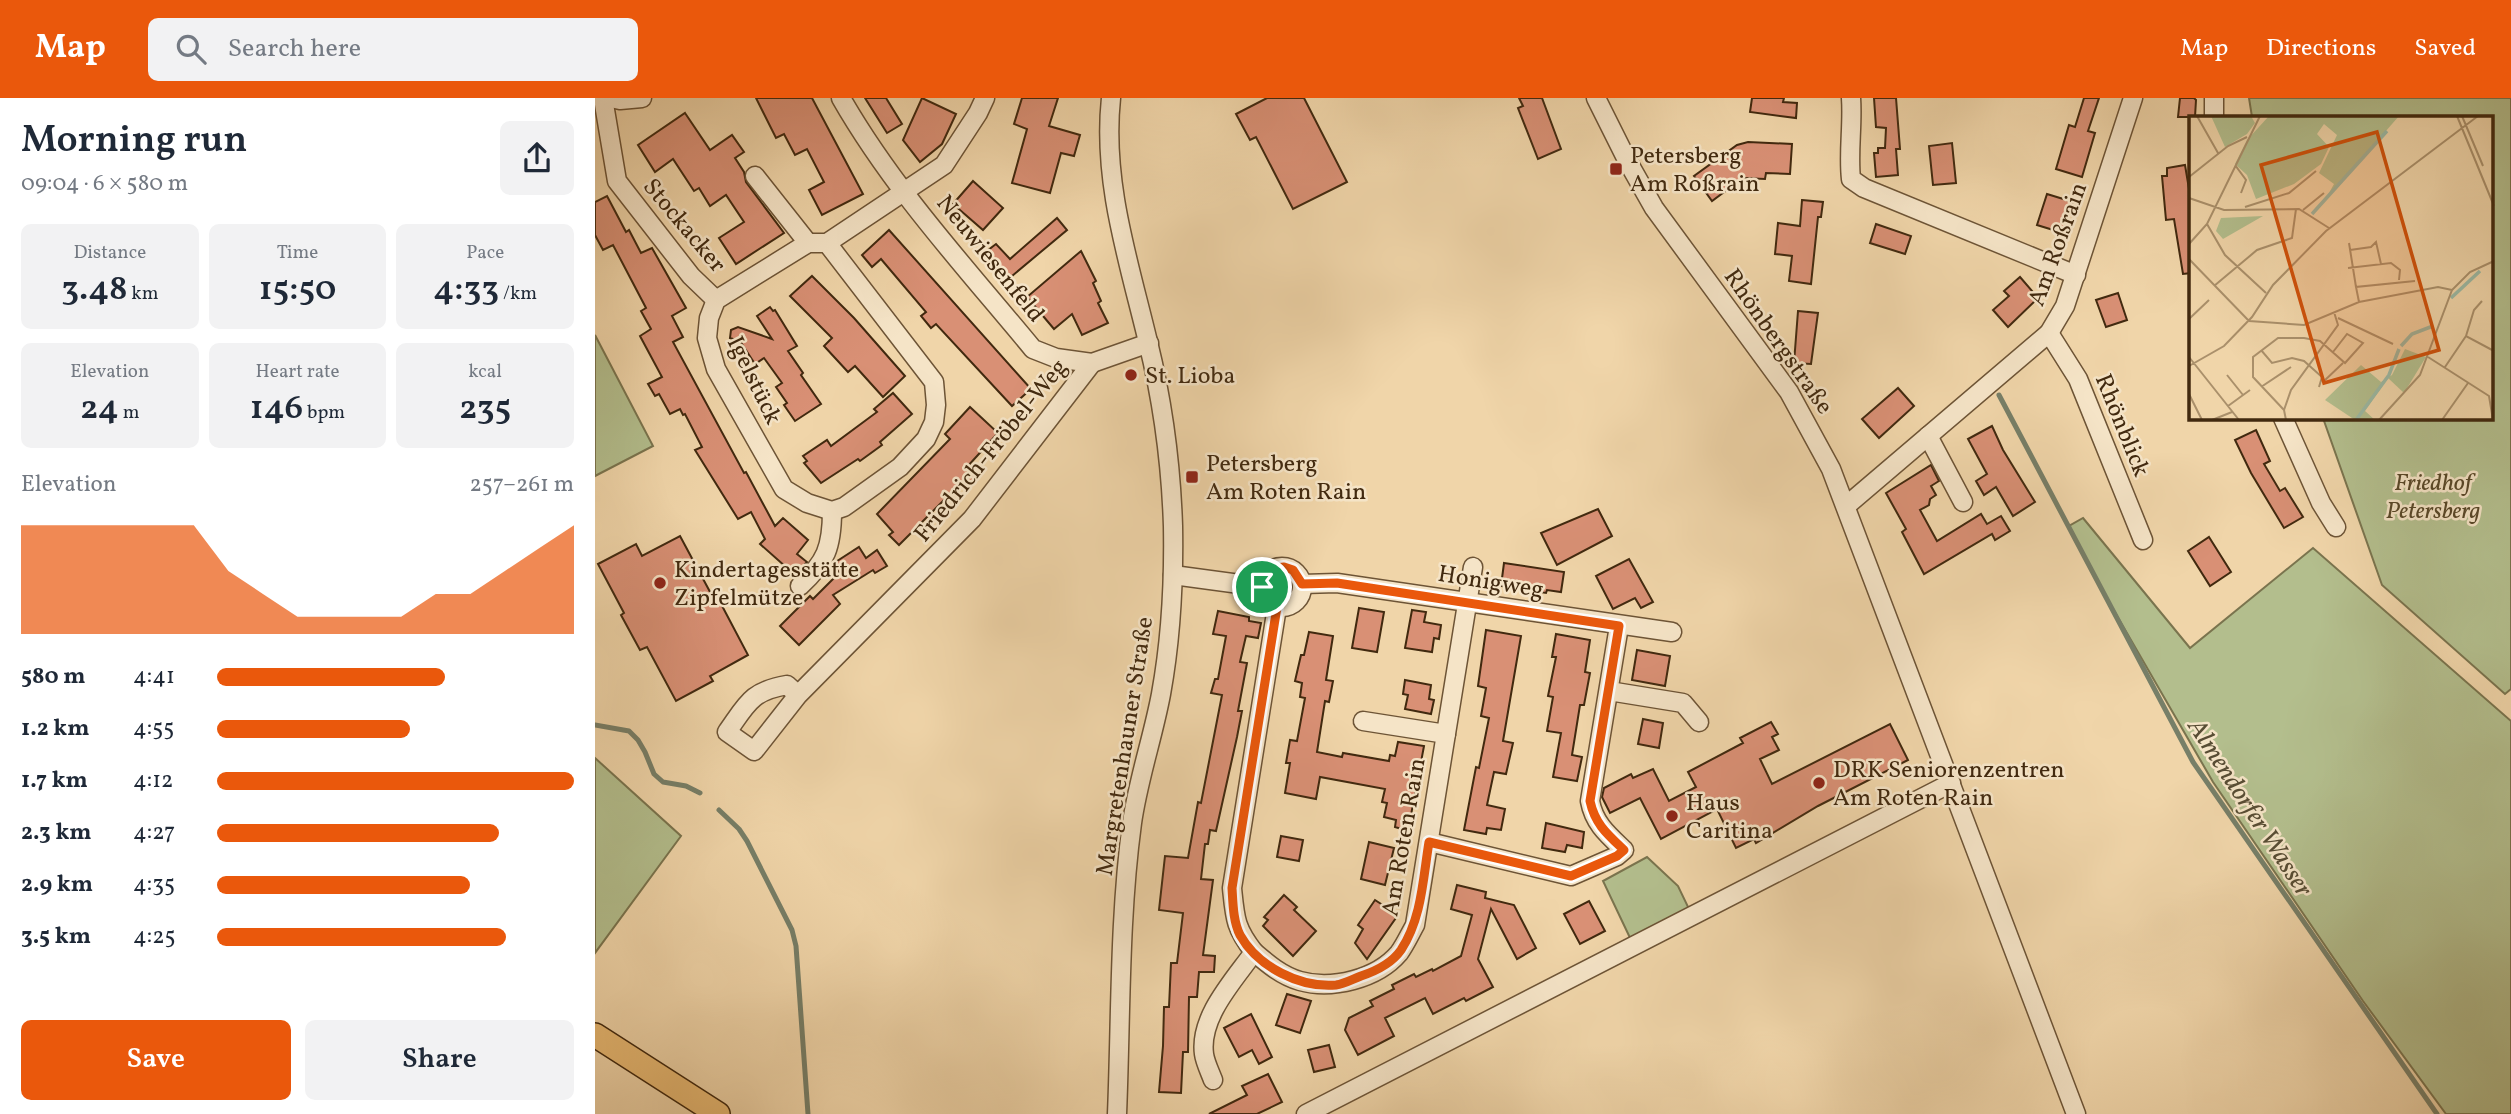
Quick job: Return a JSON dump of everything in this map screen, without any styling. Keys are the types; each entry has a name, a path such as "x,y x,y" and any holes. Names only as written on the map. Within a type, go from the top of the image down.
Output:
{"main road":[{"path":"595,1035 718,1114"}],"street":[{"name":"Stockacker","path":"603,98 617,181 691,276 716,300"},
{"path":"611,98 642,98"},
{"name":"Neuwiesenfeld","path":"841,98 854,121 906,192 1033,349 1056,358 1092,363 1149,343"},
{"path":"716,300 808,243 827,243 944,166 985,98"},
{"name":"Margretenhauner Straße","path":"1111,98 1109,151 1114,194 1161,399 1171,478 1173,575 1164,672 1132,820 1126,877 1117,1114"},
{"name":"Rhönbergstraße","path":"1596,98 1654,208 1789,392 1814,434 1846,506 2076,1114"},
{"path":"1851,98 1851,179 1864,188 2075,275"},
{"name":"Am Roßrain","path":"1846,506 2049,333 2065,306 2133,98"},
{"path":"2214,98 2214,116"},
{"path":"755,176 808,243"},
{"path":"800,586 817,570 828,551 832,512 844,507 900,467 926,439 934,422 936,405 934,382 827,243"},
{"name":"Igelstück","path":"716,300 709,318 707,338 716,369 783,489 807,503 832,512"},
{"name":"Rhönblick","path":"2049,333 2078,379 2143,540"},
{"name":"Friedrich-Fröbel-Weg","path":"792,690 767,688 752,697 727,732 754,751 792,690 972,519 1092,363"},
{"path":"2284,420 2321,503 2336,527"},
{"path":"1928,436 1963,502"},
{"path":"1284,567 1293,570 1302,584 1299,599 1285,608 1277,607 1266,600 1262,587 1268,572 1284,567"},
{"name":"Am Roten Rain","path":"1277,607 1232,888 1234,915 1240,934 1254,952 1277,971 1300,982 1337,985 1373,972 1386,964 1399,952 1415,925 1472,567"},
{"path":"1173,575 1262,587"},
{"name":"Honigweg","path":"1302,584 1337,583 1672,632"},
{"path":"1429,842 1571,876 1617,856 1624,850 1600,828 1593,816 1590,801 1619,626"},
{"path":"1609,691 1683,703 1699,722"},
{"name":"Am Roten Rain","path":"1363,722 1446,734"},
{"path":"1306,1114 1951,783"},
{"path":"1213,1080 1204,1055 1209,1022 1227,989 1254,952"}],"green space":[{"name":"Friedhof Petersberg","path":"2249,98 2511,98 2511,689 2505,694 2382,585 2324,420 2493,420 2493,116 2252,116"},
{"path":"595,335 653,446 595,476"},
{"path":"2083,518 2190,648 2313,548 2511,721 2511,1114 2446,1114 2363,1001 2213,782 2109,602 2069,526"},
{"path":"595,758 681,836 595,953"},
{"path":"1647,857 1678,886 1690,911 1632,942 1603,881"}],"building":[{"path":"756,98 812,98 863,194 822,215 809,190 824,182 807,149 795,155 784,134 776,138"},
{"path":"865,98 886,98 902,124 887,133"},
{"path":"922,98 956,114 942,144 920,162 903,140"},
{"path":"1022,98 1058,98 1049,126 1080,135 1074,156 1061,153 1050,193 1012,183 1027,129 1014,124"},
{"path":"1267,98 1304,98 1347,182 1293,209 1256,137 1250,140 1236,114"},
{"path":"1519,98 1542,98 1561,149 1538,159 1518,108 1523,106"},
{"path":"1752,98 1784,98 1783,102 1797,103 1796,118 1750,112"},
{"path":"1874,98 1896,98 1900,149 1896,149 1898,175 1876,177 1874,153 1878,153 1878,148 1885,148 1886,128 1876,127"},
{"path":"2084,98 2099,98 2088,131 2095,133 2082,177 2056,169 2069,125 2075,127"},
{"path":"2180,98 2194,98 2195,116 2178,117"},
{"path":"685,113 710,150 732,135 744,152 735,158 744,172 746,182 784,233 736,264 719,238 744,222 726,195 710,206 699,188 694,191 673,159 655,172 638,145"},
{"path":"1748,142 1792,144 1790,174 1766,173 1765,179 1743,178 1712,201 1694,176 1737,145"},
{"path":"1952,143 1956,183 1933,185 1929,146"},
{"path":"2185,165 2189,189 2189,273 2183,274 2174,219 2166,220 2162,176 2167,176 2167,168"},
{"path":"973,181 1003,208 983,230 953,204"},
{"path":"2047,194 2073,202 2063,233 2037,225"},
{"path":"607,196 626,232 629,230 641,253 652,248 686,308 672,316 683,337 673,342 744,473 746,472 775,526 783,518 808,540 797,554 807,562 795,575 760,544 765,539 751,512 738,519 695,450 702,447 685,414 683,415 680,409 670,414 659,394 655,396 648,384 662,377 640,336 651,329 641,311 646,308 613,245 603,250 595,235 595,202"},
{"path":"1802,200 1823,202 1821,217 1818,217 1811,284 1789,281 1792,256 1775,254 1778,223 1800,226"},
{"path":"1057,218 1067,230 1006,281 983,254 996,244 1010,259"},
{"path":"1876,224 1911,236 1905,254 1870,243"},
{"path":"889,230 1031,389 1012,406 936,324 931,328 921,316 926,312 881,259 872,267 862,255"},
{"path":"1081,251 1096,281 1093,283 1101,301 1098,303 1108,323 1082,335 1072,314 1054,329 1027,297"},
{"path":"812,276 854,318 905,376 883,397 855,366 848,372 824,346 832,338 790,296"},
{"path":"2020,277 2038,298 2008,327 1993,310 2009,296 2004,291"},
{"path":"2118,293 2127,320 2106,327 2096,300"},
{"path":"770,307 775,310 797,346 788,351 821,404 795,421 776,387 782,383 764,358 755,364 740,341 730,338 731,330 738,327 772,339 757,316"},
{"path":"1798,311 1818,313 1811,364 1794,363"},
{"path":"1898,388 1914,406 1879,438 1862,419"},
{"path":"893,393 912,414 880,442 882,445 821,483 804,463 807,461 803,456 827,440 831,446 877,412 874,409"},
{"path":"970,407 998,433 967,467 977,476 967,487 962,482 899,545 889,535 893,532 877,514 950,439 945,434"},
{"path":"1992,426 2003,450 2035,502 2013,516 1996,487 1984,495 1976,481 1987,474 1968,439"},
{"path":"2256,430 2270,461 2264,464 2280,491 2285,488 2303,517 2284,528 2235,440"},
{"path":"1931,465 1939,481 1931,486 1936,495 1930,499 1929,505 1920,510 1937,541 1981,514 1987,524 2001,516 2010,531 1995,540 1992,534 1924,574 1902,532 1906,529 1886,493"},
{"path":"1598,509 1612,536 1557,565 1541,533"},
{"path":"680,536 748,655 710,676 713,681 676,701 647,647 640,650 598,564 636,544 642,556"},
{"path":"2209,537 2231,572 2210,586 2188,551"},
{"path":"859,547 866,558 877,550 887,566 875,573 873,570 833,595 840,604 799,645 780,626 810,596 813,599 839,573 834,563"},
{"path":"1629,559 1653,602 1641,608 1635,598 1613,609 1596,576"},
{"path":"1504,563 1564,572 1561,592 1547,590 1546,593 1501,586"},
{"path":"1359,608 1384,612 1377,652 1352,648"},
{"path":"1412,610 1426,612 1424,622 1441,625 1439,639 1434,638 1432,652 1405,648"},
{"path":"1218,611 1249,617 1249,621 1261,623 1258,638 1246,636 1240,662 1247,663 1238,711 1242,711 1237,737 1216,831 1210,830 1208,844 1205,844 1201,879 1213,880 1203,955 1215,956 1214,972 1199,972 1197,997 1189,997 1188,1052 1183,1052 1181,1093 1159,1092 1164,1007 1169,1007 1171,963 1177,963 1183,913 1159,910 1165,856 1188,858 1198,802 1201,803 1222,695 1211,693 1215,679 1218,679 1226,636 1213,634"},
{"path":"1486,630 1521,636 1503,741 1513,743 1506,774 1494,772 1487,805 1505,809 1501,830 1487,828 1486,834 1464,830 1489,718 1481,716 1486,688 1478,686"},
{"path":"1309,632 1333,636 1326,680 1333,681 1329,702 1325,701 1317,752 1342,757 1343,753 1389,761 1390,755 1395,756 1398,742 1424,746 1408,831 1395,827 1396,820 1384,817 1387,803 1382,802 1385,789 1320,777 1316,799 1285,793 1290,763 1286,763 1290,740 1297,741 1305,698 1300,697 1302,683 1295,681"},
{"path":"1556,634 1590,640 1585,672 1590,673 1584,705 1580,705 1572,755 1582,757 1577,781 1553,777 1561,733 1547,731 1553,697 1548,696 1556,657 1552,657"},
{"path":"1637,650 1670,656 1665,686 1632,680"},
{"path":"1405,680 1431,685 1429,699 1434,700 1431,714 1405,709 1408,695 1403,694"},
{"path":"1643,719 1663,723 1659,748 1638,744"},
{"path":"1771,722 1778,734 1772,737 1779,750 1760,759 1772,784 1890,724 1908,760 1818,806 1756,843 1754,839 1736,848 1717,809 1661,839 1640,798 1610,813 1602,797 1604,788 1631,774 1633,778 1653,769 1669,801 1696,787 1688,772 1743,743 1740,738"},
{"path":"1546,823 1584,832 1582,848 1567,845 1565,852 1542,848"},
{"path":"1281,836 1303,840 1299,861 1277,857"},
{"path":"1369,842 1394,848 1385,885 1361,879"},
{"path":"1457,885 1486,892 1485,898 1514,905 1536,948 1517,959 1491,909 1478,959 1493,987 1433,1014 1425,998 1385,1018 1394,1036 1358,1055 1345,1030 1349,1018 1373,1006 1370,1001 1394,989 1392,985 1414,974 1416,977 1432,969 1433,971 1461,956 1472,915 1451,909"},
{"path":"1284,895 1297,907 1294,910 1316,931 1293,956 1263,926 1268,920 1264,917"},
{"path":"1375,900 1398,915 1367,959 1355,943 1363,929 1358,925"},
{"path":"1589,901 1605,931 1580,944 1564,914"},
{"path":"1287,994 1311,1001 1300,1033 1276,1025"},
{"path":"1251,1014 1272,1057 1259,1064 1252,1050 1239,1057 1224,1028"},
{"path":"1329,1045 1335,1067 1314,1072 1308,1050"},
{"path":"1268,1074 1282,1102 1257,1114 1209,1114 1247,1095 1242,1086"}],"waterway":[{"name":"Almendorfer Wasser","path":"1999,395 2193,762 2437,1114"},
{"path":"595,725 629,731 645,752 654,774 663,782 686,786 700,793"},
{"path":"719,810 739,829 747,841 792,930 796,946 808,1114"}],"place":[{"name":"Petersberg Am Roßrain","path":"1616,169"},
{"name":"St. Lioba","path":"1131,375"},
{"name":"Petersberg Am Roten Rain","path":"1192,477"},
{"name":"Kindertagesstätte Zipfelmütze","path":"660,583"},
{"name":"DRK Seniorenzentren Am Roten Rain","path":"1819,783"},
{"name":"Haus Caritina","path":"1672,816"}],"route":[{"path":"1284,567 1293,570 1302,584 1337,583 1619,626 1590,801 1593,816 1600,828 1624,850 1596,867 1571,876 1429,842 1415,925 1399,952 1386,964 1373,972 1337,985 1300,982 1277,971 1254,952 1240,934 1234,915 1232,888 1277,607 1266,600 1262,587 1268,572 1284,567"}]}
